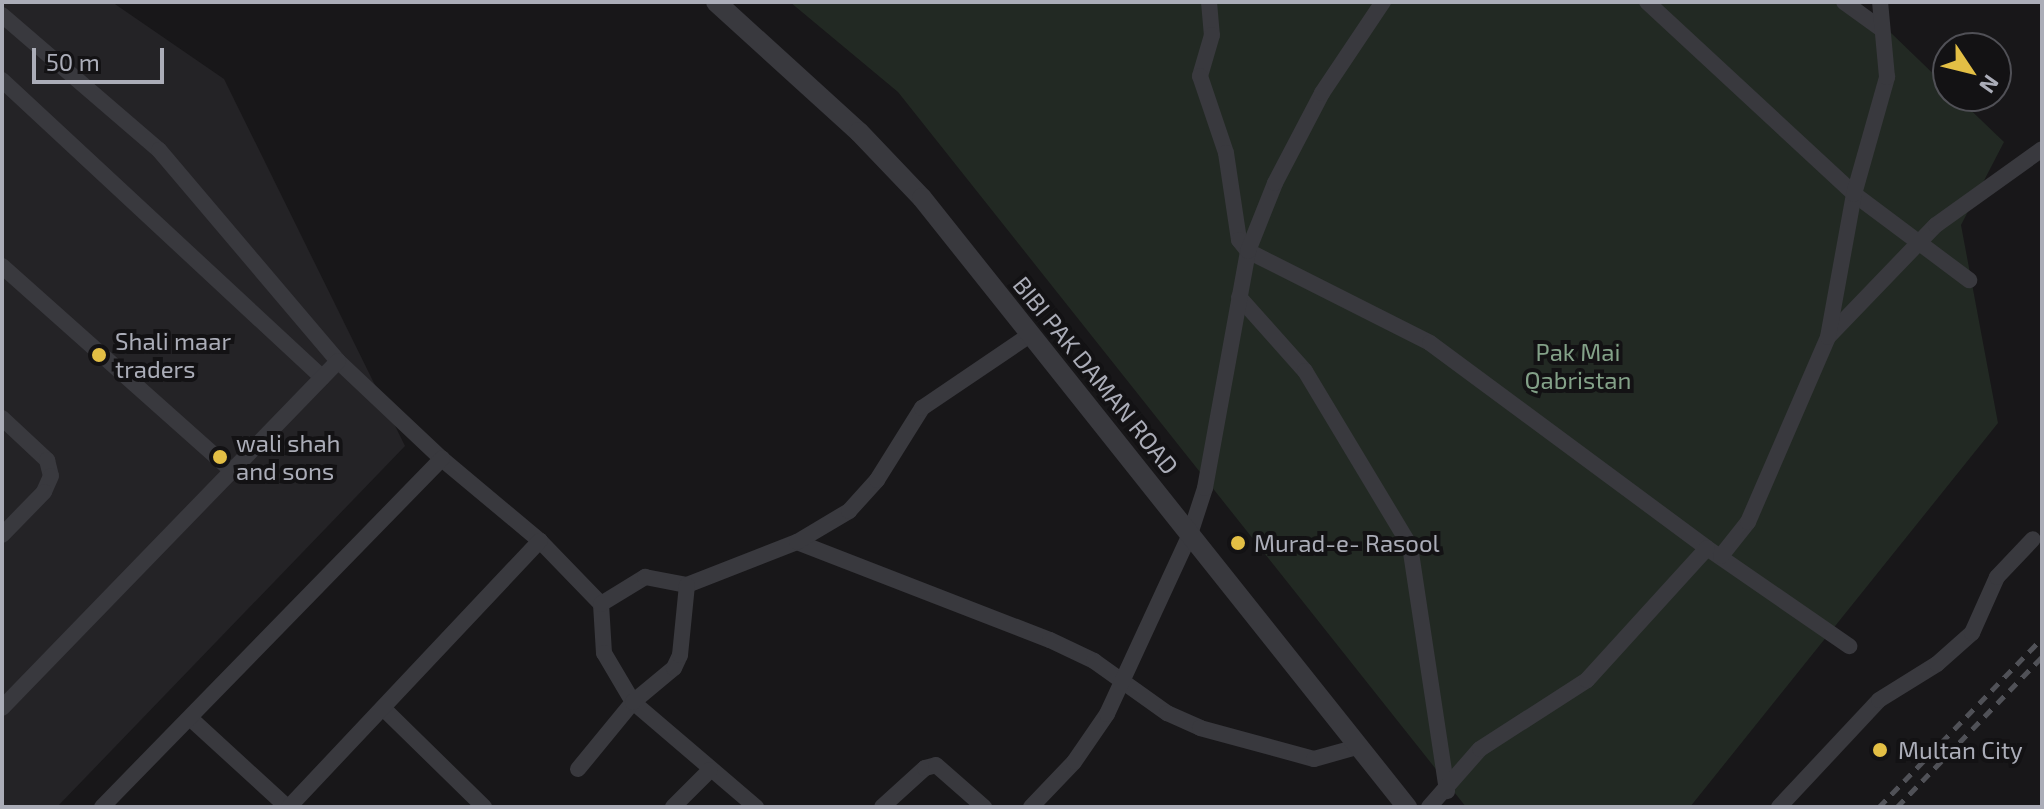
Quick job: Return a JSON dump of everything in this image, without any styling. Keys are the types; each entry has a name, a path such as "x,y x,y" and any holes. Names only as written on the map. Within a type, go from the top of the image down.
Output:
{"street":[{"name":"BIBI PAK DAMAN ROAD","path":"716,2 859,132 922,198 1407,807"},
{"path":"1209,2 1212,35 1200,76 1226,153 1239,240 1248,251 1430,343 1714,552 1849,646"},
{"path":"1031,807 1089,743 1124,680 1190,534 1207,476 1248,251 1275,183 1322,93 1383,2"},
{"path":"1647,2 1854,194 1969,280"},
{"path":"1844,2 1880,28"},
{"path":"1429,807 1447,791 1480,749 1587,680 1714,552 1748,522 1828,337 1854,194 1887,77 1880,28 1880,2"},
{"path":"2,15 159,150 338,361 442,459 540,541 601,604 604,653 633,702 756,807"},
{"path":"2,80 322,377"},
{"path":"1828,337 1918,243 2017,163 2042,149"},
{"path":"2,266 230,469"},
{"path":"1239,297 1305,371 1410,546 1447,791"},
{"path":"601,604 645,577 687,585 797,542 849,511 877,480 922,408 1030,335"},
{"path":"2,708 230,469 338,361"},
{"path":"2,418 47,460 51,476 44,492 2,535"},
{"path":"102,807 442,459"},
{"path":"1779,807 1879,700 1937,664 1972,633 1997,577 2033,539"},
{"path":"190,718 288,807 540,541"},
{"path":"797,542 1050,640 1124,680 1167,713 1240,740 1314,759 1357,747"},
{"path":"578,769 633,702 674,668 680,655 687,585"},
{"path":"384,709 484,807"},
{"path":"882,807 925,768 936,765 984,807"},
{"path":"673,807 710,770"}],"shaded area":[{"path":"2,2 112,2 224,79 405,446 57,807 2,807"}],"green space":[{"name":"Pak Mai Qabristan","path":"790,2 1859,2 1932,73 1932,112 1973,112 2004,142 1961,225 1998,423 1690,807 1466,807 898,92"}],"railway":[{"path":"1879,807 2042,638"},
{"path":"1897,807 2042,657"}],"place":[{"name":"Shali maar traders","path":"99,355"},
{"name":"wali shah and sons","path":"220,457"},
{"name":"Murad-e- Rasool","path":"1238,543"},
{"name":"Multan City","path":"1880,750"}]}
